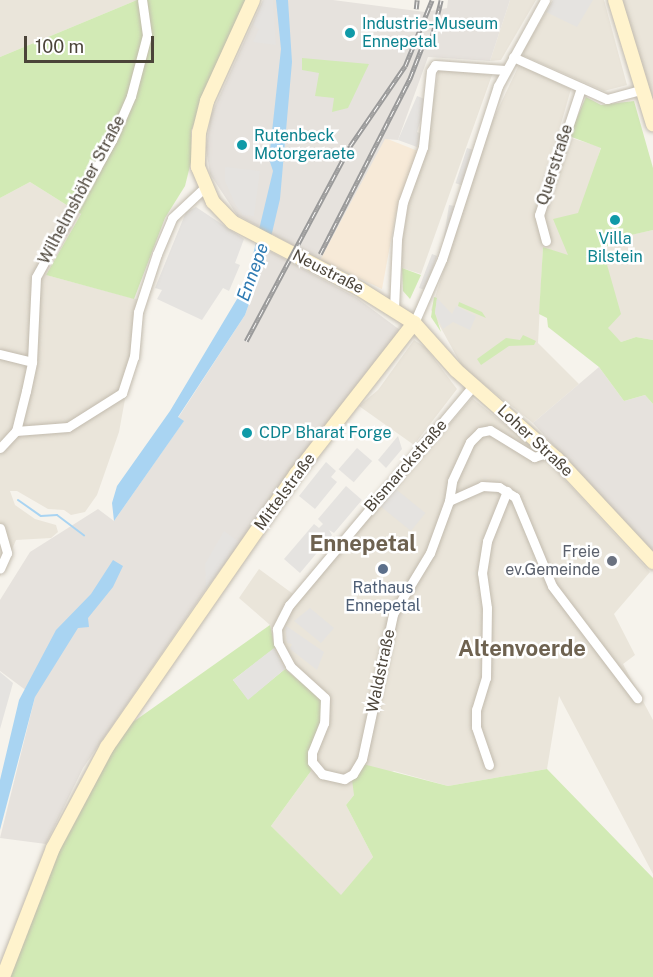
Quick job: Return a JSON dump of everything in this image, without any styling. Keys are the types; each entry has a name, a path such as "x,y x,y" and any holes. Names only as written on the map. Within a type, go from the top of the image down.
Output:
{"street":[{"name":"Wilhelmshöher Straße","path":"16,431 32,362 36,277 112,140 131,96 147,34 142,0"},
{"name":"Neustraße","path":"253,0 202,118 197,145 205,187 223,214 255,235 394,309 414,323"},
{"name":"Mittelstraße","path":"3,977 53,848 107,747 296,474 414,323 432,287 484,123 506,70 545,0"},
{"path":"615,0 641,90 652,116"},
{"path":"513,57 607,99 641,90"},
{"path":"394,309 397,239 403,202 423,147 431,71 435,66 506,70"},
{"name":"Querstraße","path":"546,241 539,215 581,88"},
{"path":"0,448 16,431 68,427 122,393 134,357 138,312 157,254 172,218 205,187"},
{"name":"Loher Straße","path":"414,323 473,386 550,452 653,562"},
{"path":"0,354 32,362"},
{"name":"Bismarckstraße","path":"290,666 278,643 277,629 290,605 473,386"},
{"name":"Waldstraße","path":"290,666 325,698 324,723 312,753 316,769 329,778 349,776 357,770 367,746 375,686 393,614 430,553 449,501 460,458 480,432 496,431 534,458 550,452"},
{"path":"449,501 482,486 507,491 520,504 552,586 637,698"},
{"path":"489,765 476,727 476,710 486,678 486,608 482,573 488,541 507,491"},
{"path":"0,528 7,553 0,569"}],"shaded area":[{"path":"0,0 137,0 0,57"},
{"path":"263,0 333,0 425,12 447,8 448,0 510,0 490,61 428,57 398,140 385,139 320,260 237,215 210,174 206,148 211,115"},
{"path":"263,0 273,0 276,45 253,42 259,29 253,25"},
{"path":"510,0 536,0 501,60 490,61"},
{"path":"553,0 604,0 627,85 604,91 524,56 523,51"},
{"path":"553,0 593,0 577,27 546,12"},
{"path":"622,0 653,0 653,99 627,22"},
{"path":"519,65 571,89 558,134 601,147 568,256 543,247 538,343 579,384 533,423 463,368 431,310 490,126"},
{"path":"439,68 492,75 421,274 402,268 402,243 409,199 425,147"},
{"path":"417,96 427,100 417,132 422,134 417,147 398,140"},
{"path":"385,138 418,151 396,213 382,289 320,260"},
{"path":"467,148 473,150 461,185 456,183"},
{"path":"225,167 260,171 254,216 243,215 236,206 225,181"},
{"path":"30,182 81,214 46,275 143,301 119,432 97,495 85,512 71,515 64,510 48,509 17,491 10,491 15,505 35,519 56,525 58,532 51,538 16,540 0,577 0,198"},
{"path":"449,205 455,206 448,250 442,249"},
{"path":"196,207 244,239 235,263 240,265 229,291 223,288 202,320 157,299 162,290 155,288 186,212"},
{"path":"653,230 653,340 636,337 621,342 607,328 608,271 602,246 631,241 630,235"},
{"name":"CDP Bharat Forge","path":"268,250 357,298 400,330 206,589 83,768 46,844 0,838 35,697 0,671 0,600 30,552 98,509 114,521 183,422 178,418 245,315"},
{"path":"432,254 437,256 425,290 419,288"},
{"path":"437,298 452,314 456,306 476,316 470,330 453,322 443,329 435,313"},
{"path":"414,340 426,348 457,389 414,445 359,406 378,390"},
{"path":"599,367 624,401 645,395 653,404 653,554 533,423"},
{"path":"472,398 539,452 650,572 614,614 635,655 623,664 653,720 653,874 559,696 547,769 448,786 394,771 354,786 354,795 346,805 373,857 341,896 271,826 311,771 308,753 314,690 285,669 274,648 270,625 239,598 259,569 300,599"},
{"path":"398,436 402,449 386,468 378,460"},
{"path":"357,448 372,461 354,482 339,469"},
{"path":"326,462 336,471 331,477 337,482 315,509 299,496"},
{"path":"346,486 362,500 334,533 329,530 332,535 300,573 284,559 314,524 319,528 323,524 318,519"},
{"path":"392,486 425,513 411,531 378,504"},
{"path":"224,531 239,542 206,589 205,564"},
{"path":"310,608 334,628 321,643 294,621"},
{"path":"285,625 324,652 317,670 290,649 292,644 287,643"},
{"path":"274,648 285,669 248,700 233,680"},
{"path":"0,672 13,683 0,729"}],"green space":[{"path":"137,0 246,0 191,131 192,158 185,186 165,218 134,299 46,275 81,214 30,182 0,198 0,57"},
{"path":"302,58 369,64 348,108 332,112 334,98 315,96 319,73 302,70"},
{"path":"586,97 601,105 634,101 653,168 653,230 631,235 631,241 602,247 621,314 608,328 621,342 636,337 653,340 653,404 645,395 624,401 599,367 548,327 547,318 539,314 543,247 568,255 553,219 578,213 601,148 569,136"},
{"path":"402,268 421,275 410,299 403,291"},
{"path":"434,297 437,298 435,313 441,332 431,317"},
{"path":"459,302 482,312 486,318 458,306"},
{"path":"523,335 536,341 534,345 509,346 481,365 477,359 506,338 520,340"},
{"path":"270,625 275,648 233,680 248,699 285,669 322,700 323,714 308,753 311,771 271,826 341,895 373,857 346,805 354,795 352,780 363,764 448,786 547,769 653,878 653,977 9,977 58,849 92,782 126,727"}],"water":[{"name":"Ennepe","path":"276,0 288,0 292,62 280,199 268,250 245,315 178,417 184,421 114,521 112,503 117,486 170,411 246,284 273,171 269,159 281,49"},
{"path":"113,560 123,566 113,587 88,618 89,627 78,628 35,697 0,830 0,780 19,700 56,630 91,594"}],"waterway":[{"path":"18,500 41,516 57,515 84,535"}],"railway":[{"path":"416,9 417,0"},
{"path":"246,341 350,146 405,66 432,0"},
{"path":"430,45 441,0"},
{"path":"320,254 410,78 423,44"}],"place":[{"name":"Industrie-Museum Ennepetal","path":"350,33"},
{"name":"Rutenbeck Motorgeraete","path":"242,145"},
{"name":"Villa Bilstein","path":"615,220"},
{"name":"CDP Bharat Forge","path":"247,433"},
{"name":"Freie ev.Gemeinde","path":"612,561"},
{"name":"Rathaus Ennepetal","path":"383,569"}],"district":[{"name":"Ennepetal","path":"363,544"},
{"name":"Altenvoerde","path":"522,649"}]}
